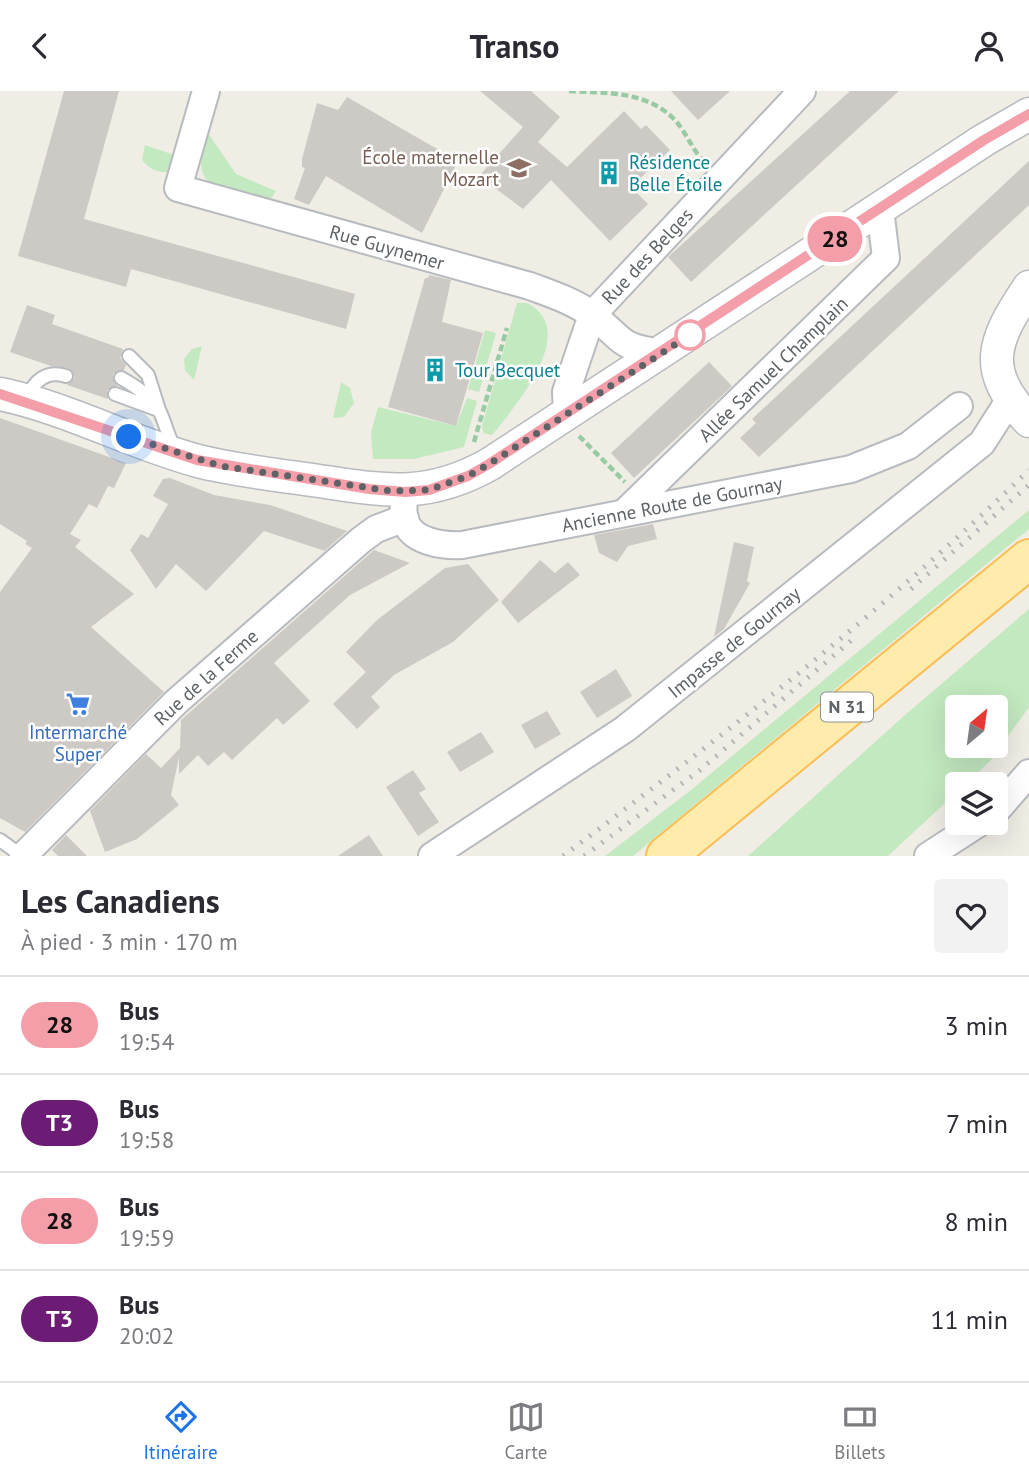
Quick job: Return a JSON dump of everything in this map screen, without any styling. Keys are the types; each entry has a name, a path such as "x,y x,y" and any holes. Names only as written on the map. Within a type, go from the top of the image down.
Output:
{"main road":[{"name":"N 31","path":"666,856 1029,559"}],"street":[{"name":"Rue Guynemer","path":"206,91 178,188 530,286 558,296 592,315 620,342 633,349 662,353"},
{"name":"Rue des Belges","path":"572,425 566,392 592,315 721,178 790,95"},
{"path":"10,395 180,455 405,505 429,490 468,476 572,425 662,353 984,140 1029,114"},
{"name":"Allée Samuel Champlain","path":"623,513 886,258 880,209"},
{"path":"1019,410 1002,387 995,363 997,340 1008,317 1029,287"},
{"name":"Ancienne Route de Gournay","path":"405,505 415,533 447,546 851,469 908,446 959,406"},
{"name":"Impasse de Gournay","path":"432,856 647,711 982,443 1019,410"},
{"name":"Rue de la Ferme","path":"22,856 187,693 361,540 405,505"},
{"path":"1008,797 1029,773"},
{"path":"928,856 960,835"}],"lane":[{"path":"160,411 139,389 126,367 148,375 160,411 165,431 180,455"},
{"path":"10,395 59,372"},
{"path":"116,394 160,411"},
{"path":"0,840 22,856"}],"path":[{"path":"569,91 627,94 648,100 674,119 694,151 721,178"},
{"path":"471,450 507,328"},
{"path":"572,425 629,486"}],"green space":[{"path":"208,133 236,174 276,191 270,200 211,184 206,179 201,160"},
{"path":"145,145 180,157 174,171 156,171 145,164 142,160"},
{"path":"517,303 527,303 542,315 548,331 546,349 538,369 515,406 492,435 483,433 482,426"},
{"path":"485,330 496,333 479,392 468,389"},
{"path":"202,346 194,380 185,370 184,359 192,349"},
{"path":"341,382 350,388 354,403 344,417 333,418"},
{"path":"467,398 477,401 464,447 414,459 373,459 371,433 378,407 456,426"},
{"path":"1029,510 1029,529 633,856 605,856 691,790"},
{"path":"1029,609 1029,707 1008,736 1008,695 945,695 945,758 992,758 978,772 945,772 945,803 888,856 748,856 905,715"}],"building":[{"path":"64,91 119,91 84,219 355,294 346,329 131,269 126,287 18,256"},
{"path":"480,91 531,91 560,117 538,142 567,167 624,111 641,129 646,125 670,150 631,187 648,204 610,241 551,180 523,209 479,176 523,127"},
{"path":"671,91 730,91 698,120"},
{"path":"850,91 899,91 691,282 668,257"},
{"path":"347,97 458,161 422,233 326,176 309,205 294,199 305,168 302,167 302,159 317,103 338,110"},
{"path":"1029,161 1029,205 759,457 740,438 756,423 752,419"},
{"name":"Tour Becquet","path":"429,275 451,280 442,322 483,333 456,426 388,407 425,278"},
{"path":"27,305 55,315 52,324 123,349 120,358 126,365 124,370 113,374 117,386 107,390 108,399 67,385 75,377 69,368 51,366 10,352"},
{"path":"709,362 732,386 634,478 611,453"},
{"path":"0,418 126,463 114,488 108,486 97,508 89,504 70,534 81,540 75,547 134,594 91,627 164,692 25,832 0,818 0,592 32,548 25,544 27,541 0,524"},
{"path":"170,478 214,495 270,505 347,531 325,551 264,531 206,591 176,564 156,589 130,550 141,534 148,538 168,504 153,496 163,479"},
{"path":"653,524 657,539 628,546 617,562 599,553 594,535"},
{"path":"734,542 754,547 747,581 750,583 724,629 714,637"},
{"path":"374,550 410,563 350,595 274,663 310,701 283,725 277,718 232,760 224,752 208,766 198,755 179,774 179,757 171,795 179,805 137,839 105,852 90,811 146,754 161,768 180,748 181,720"},
{"path":"540,560 555,573 568,562 580,575 518,623 501,602"},
{"path":"468,564 499,600 453,642 394,675 371,697 380,707 357,729 333,704 366,672 346,652 377,620 445,568"},
{"path":"616,669 632,696 597,718 580,692"},
{"path":"547,711 561,734 535,749 521,725"},
{"path":"481,732 494,752 460,772 447,752"},
{"path":"413,770 426,789 419,793 439,822 418,836 386,787"},
{"path":"66,835 87,856 58,856 52,850"},
{"path":"369,835 383,856 338,856"}],"railway":[{"path":"563,856 861,622 1029,470"},
{"path":"911,589 1029,485"},
{"path":"584,856 700,770 853,639"}],"bus line":[{"name":"28","path":"0,394 13,396 180,455 221,466 369,489 405,492 429,490 468,476 489,464 984,140 1029,114"}],"place":[{"name":"École maternelle Mozart","path":"519,168"},
{"name":"Résidence Belle Étoile","path":"609,173"},
{"name":"Tour Becquet","path":"435,370"},
{"name":"Intermarché Super","path":"78,704"}],"route":[{"path":"129,437 221,466 369,489 405,492 429,490 468,476 489,464 690,335"}]}
